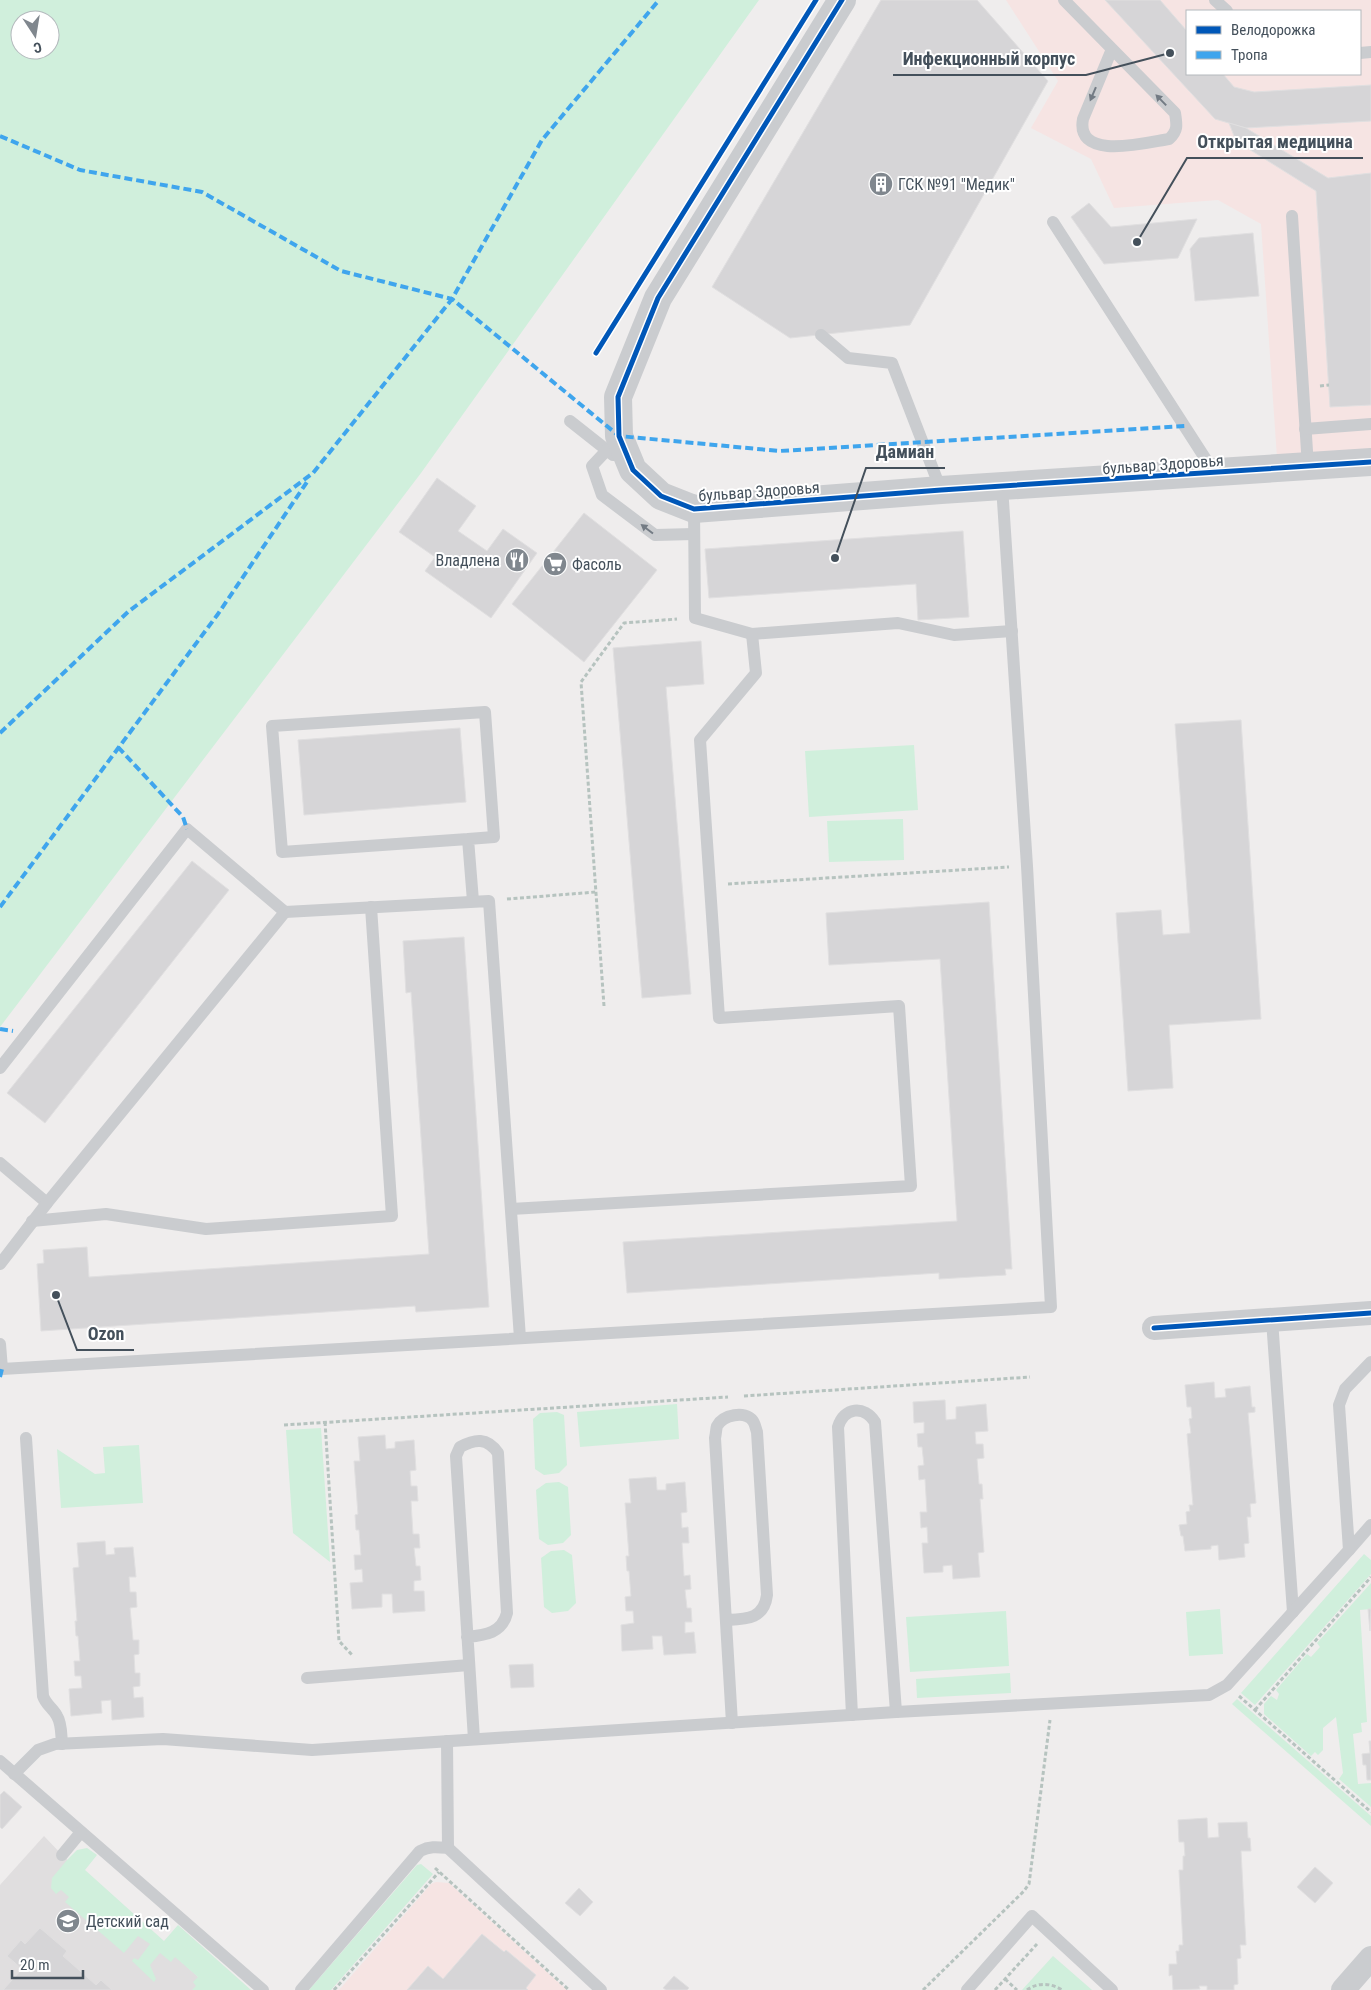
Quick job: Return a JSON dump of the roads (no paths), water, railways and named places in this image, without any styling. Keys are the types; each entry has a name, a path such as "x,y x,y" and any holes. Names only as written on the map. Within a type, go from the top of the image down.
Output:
{"street":[{"name":"бульвар Здоровья","path":"842,0 658,298 618,397 619,436 633,470 661,496 694,522 941,490 1371,462"},
{"path":"1154,1328 1371,1313"},
{"path":"1342,1990 1371,1958"}],"lane":[{"path":"1064,0 1112,49 1175,114 1177,125 1175,133 1169,139 1118,147 1106,147 1095,143 1086,136 1082,126 1083,119 1112,49"},
{"path":"1216,0 1226,10"},
{"path":"1292,216 1308,467"},
{"path":"1053,222 1215,473"},
{"path":"821,335 848,358 892,363 941,490"},
{"path":"570,421 633,470"},
{"path":"1306,429 1371,424"},
{"path":"606,450 592,466 602,495 655,535 694,522 695,618 752,634 898,623 954,634 1012,631"},
{"path":"0,1344 2,1370 1051,1307 1027,866 1002,486"},
{"path":"511,1210 911,1186 899,1006 719,1018 700,740 756,673 752,634"},
{"path":"485,712 494,838 468,839 282,852 272,726 485,712"},
{"path":"0,1068 188,829 284,912 489,900 520,1338"},
{"path":"468,839 473,901"},
{"path":"32,1221 106,1214 206,1229 392,1216 371,907"},
{"path":"0,1264 32,1221 284,912"},
{"path":"0,1163 47,1203"},
{"path":"1272,1320 1293,1612"},
{"path":"1349,1550 1340,1405 1345,1389 1371,1362"},
{"path":"852,1715 838,1427 840,1418 846,1413 855,1411 871,1415 876,1422 896,1712"},
{"path":"726,1620 748,1619 758,1614 766,1605 767,1595 757,1432 752,1420 747,1416 735,1415 725,1418 717,1425 715,1438 732,1722"},
{"path":"26,1438 43,1696 46,1704 52,1709 60,1722 62,1744"},
{"path":"467,1637 484,1636 496,1631 504,1622 507,1613 498,1452 492,1444 483,1441 470,1442 460,1447 456,1456 467,1637 474,1739"},
{"path":"14,1774 38,1750 62,1744 163,1739 312,1750 1052,1702 1209,1695 1227,1686 1371,1525"},
{"path":"307,1678 469,1665"},
{"path":"447,1741 448,1848"},
{"path":"0,1761 263,1990"},
{"path":"62,1854 81,1832"},
{"path":"300,1990 420,1851 428,1847 448,1848 601,1990"},
{"path":"967,1990 1032,1916 1112,1990"}],"place":[{"name":"Инфекционный корпус","path":"1170,53"},
{"name":"ГСК №91 \"Медик\"","path":"881,184"},
{"name":"Открытая медицина","path":"1137,242"},
{"name":"Дамиан","path":"835,558"},
{"name":"Владлена","path":"517,560"},
{"name":"Фасоль","path":"555,564"},
{"name":"Ozon","path":"56,1295"},
{"name":"Детский сад","path":"68,1921"}]}
